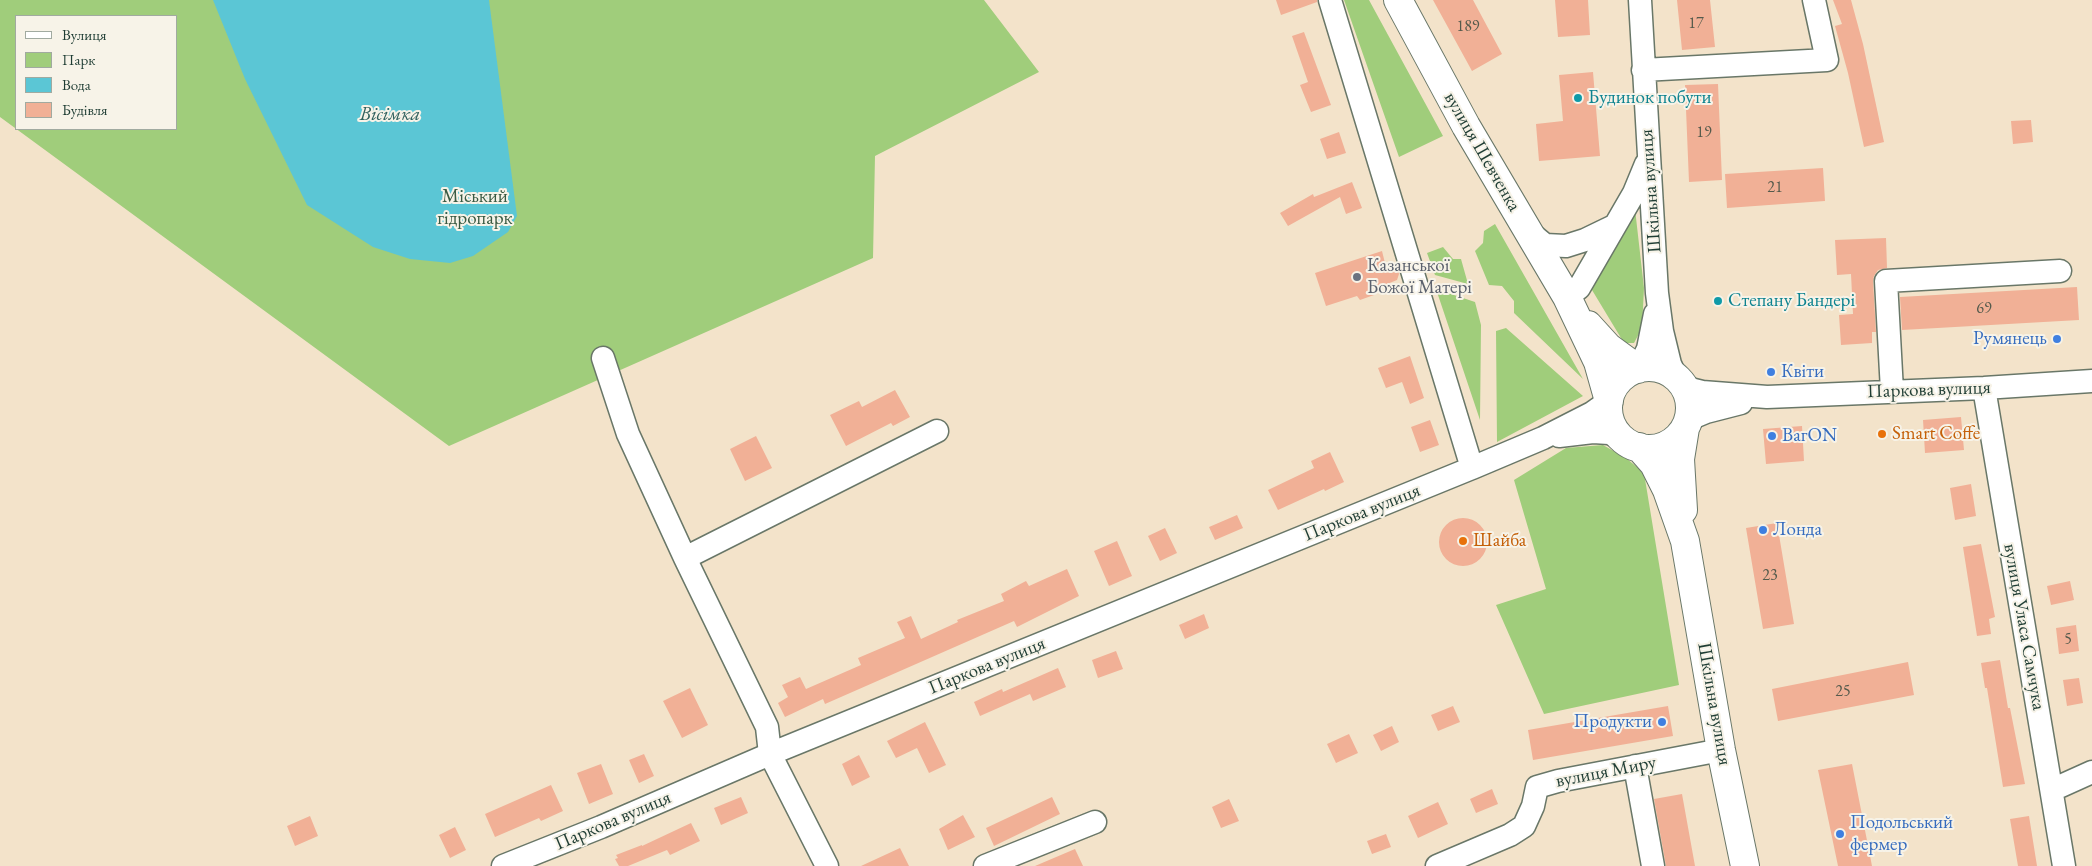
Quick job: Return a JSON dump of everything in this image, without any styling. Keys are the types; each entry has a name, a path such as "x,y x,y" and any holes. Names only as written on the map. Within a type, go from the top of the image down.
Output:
{"main road":[{"name":"вулиця Шевченка","path":"1398,0 1466,126 1568,300 1598,362 1609,401"},
{"name":"вулиця Шевченка","path":"1568,300 1608,347 1638,369"},
{"path":"1651,367 1676,377 1686,390 1690,405 1685,428 1673,441 1665,446 1648,449 1631,443 1613,426 1610,418 1609,401 1615,386 1626,374 1638,369 1651,367"},
{"name":"Шкільна вулиця","path":"1685,428 1680,459 1685,541 1721,750 1745,866"},
{"name":"Шкільна вулиця","path":"1631,443 1654,464 1668,490 1685,541"}],"street":[{"path":"1330,0 1472,468"},
{"name":"Шкільна вулиця","path":"1640,0 1657,293"},
{"path":"1643,70 1827,60 1814,0"},
{"path":"1568,300 1579,288 1634,193 1648,160"},
{"path":"1527,231 1545,245 1566,246 1585,240 1614,226"},
{"path":"1892,391 1886,281 2060,271"},
{"path":"1638,369 1648,349 1654,322 1657,293"},
{"path":"1657,293 1662,331 1670,364 1676,377"},
{"path":"603,358 628,434 685,558 767,727 770,754 826,866"},
{"name":"Паркова вулиця","path":"1676,377 1690,389 1702,392 1767,397 1984,388 2092,381"},
{"name":"вулиця Уласа Самчука","path":"1984,388 2064,866"},
{"name":"Паркова вулиця","path":"1685,428 1694,417 1706,412 1767,397"},
{"path":"1543,438 1592,413 1609,401"},
{"path":"685,558 937,431"},
{"path":"1543,438 1593,432 1609,433 1631,443"},
{"name":"Паркова вулиця","path":"503,866 601,827 770,754 1543,438"},
{"name":"вулиця Миру","path":"1437,866 1510,835 1524,826 1533,806 1537,787 1558,781 1721,750"},
{"path":"1635,766 1654,866"},
{"path":"2052,790 2092,772"},
{"path":"985,866 1095,822"}],"green space":[{"name":"Міський гідропарк","path":"0,0 984,0 1039,72 875,156 873,258 449,446 17,130 178,130 178,15 15,15 15,128 0,117"},
{"path":"1344,0 1369,0 1443,136 1399,157"},
{"path":"1635,209 1644,288 1642,328 1634,343 1624,343 1592,290 1597,270"},
{"path":"1495,224 1583,379 1514,313 1514,301 1502,286 1489,285 1475,251 1483,243 1484,231"},
{"path":"1443,247 1453,259 1461,259 1468,284 1435,275 1427,253"},
{"path":"1436,289 1475,302 1481,325 1480,420"},
{"path":"1506,328 1583,396 1497,442 1496,331"},
{"path":"1603,445 1626,458 1644,473 1679,685 1544,714 1496,605 1546,589 1514,480 1566,448"}],"water":[{"name":"Вісімка","path":"213,0 489,0 517,216 508,232 473,256 450,263 410,259 373,247 307,205 245,79"}],"building":[{"path":"1276,0 1317,0 1317,2 1281,15"},
{"path":"1433,0 1473,0 1502,54 1472,71"},
{"path":"1555,0 1588,0 1590,35 1558,37"},
{"path":"1677,0 1710,0 1715,47 1682,50"},
{"path":"1833,0 1851,0 1863,44 1884,142 1864,147 1848,73 1835,26 1842,24"},
{"path":"1304,32 1331,105 1311,112 1300,85 1308,82 1292,36"},
{"name":"Будинок побути","path":"1593,72 1600,156 1539,161 1536,124 1563,121 1559,75"},
{"path":"1718,84 1722,180 1689,182 1685,85"},
{"path":"2031,120 2033,142 2013,144 2011,121"},
{"path":"1339,132 1346,153 1327,159 1320,139"},
{"path":"1823,168 1825,201 1727,208 1725,174"},
{"path":"1352,182 1362,208 1346,214 1340,197 1288,226 1280,213 1313,194 1314,197"},
{"path":"1886,238 1887,268 1878,270 1873,281 1876,332 1872,332 1872,343 1841,345 1839,315 1853,314 1851,274 1837,275 1835,240"},
{"name":"Казанської Божої Матері","path":"1382,251 1385,263 1393,263 1397,267 1399,274 1397,280 1372,290 1374,295 1360,300 1357,296 1326,306 1315,273"},
{"path":"2077,287 2079,320 1902,330 1900,297"},
{"path":"1410,356 1424,398 1410,404 1402,382 1386,388 1378,368"},
{"path":"895,390 910,417 893,426 891,423 846,446 830,415 859,401 862,407"},
{"path":"1961,417 1964,450 1925,453 1923,420"},
{"path":"1430,420 1439,445 1420,452 1411,427"},
{"path":"1802,426 1804,461 1766,464 1763,429"},
{"path":"756,436 772,468 745,481 730,449"},
{"path":"1330,452 1344,482 1278,510 1268,490 1314,468 1311,461"},
{"path":"1971,484 1976,516 1955,520 1950,488"},
{"path":"1237,515 1243,528 1215,540 1209,527"},
{"name":"Шайба","path":"1463,518 1472,520 1480,525 1485,533 1487,542 1485,551 1480,559 1472,564 1463,566 1454,564 1446,559 1441,551 1439,542 1441,533 1446,525 1454,520"},
{"path":"1777,523 1794,624 1763,629 1746,528"},
{"path":"1165,528 1177,553 1160,561 1148,536"},
{"path":"1117,541 1132,576 1109,586 1094,551"},
{"path":"1981,544 1995,617 1989,619 1991,634 1977,636 1963,547"},
{"path":"1067,569 1079,596 1017,627 1014,621 825,704 823,699 785,717 778,703 788,697 782,685 800,677 806,689 861,665 858,658 905,638 897,622 911,616 921,639 958,622 957,620 1004,601 1001,594 1026,581 1029,586"},
{"path":"2070,581 2074,600 2051,605 2047,586"},
{"path":"1204,614 1209,628 1185,639 1179,625"},
{"path":"2076,625 2079,651 2059,654 2056,628"},
{"path":"1116,651 1123,669 1098,678 1092,660"},
{"path":"2000,660 2008,708 2010,708 2025,784 2003,787 1987,688 1985,688 1981,663"},
{"path":"1908,662 1914,695 1778,721 1772,689"},
{"path":"1058,668 1066,687 1033,701 1030,694 980,716 974,702 1002,689 1003,692"},
{"path":"2079,678 2083,703 2067,706 2063,680"},
{"path":"690,688 708,725 682,738 663,701"},
{"path":"1453,706 1460,722 1438,731 1431,715"},
{"path":"1668,706 1673,736 1533,760 1528,730"},
{"path":"925,722 946,765 929,773 917,748 896,758 887,741"},
{"path":"1392,726 1399,742 1381,751 1373,735"},
{"path":"1349,734 1358,753 1336,763 1327,744"},
{"path":"644,754 654,776 639,783 629,760"},
{"path":"859,755 870,777 852,786 842,764"},
{"path":"601,764 613,794 589,804 577,773"},
{"path":"1852,764 1872,866 1838,866 1818,770"},
{"path":"551,785 563,811 541,821 539,818 495,837 485,814"},
{"path":"1492,789 1498,804 1476,813 1470,799"},
{"path":"1682,794 1695,866 1666,866 1654,799"},
{"path":"741,797 748,813 721,825 714,808"},
{"path":"1052,797 1060,814 994,846 986,828"},
{"path":"1229,799 1239,821 1221,828 1212,807"},
{"path":"1438,802 1448,824 1418,838 1408,816"},
{"path":"963,815 975,837 948,850 939,829"},
{"path":"310,816 318,836 295,846 287,826"},
{"path":"2029,816 2037,866 2018,866 2010,819"},
{"path":"691,823 700,841 670,855 667,850 628,866 619,866 615,859 618,858 616,855 642,846"},
{"path":"455,827 466,850 450,858 439,835"},
{"path":"1386,834 1391,847 1372,854 1367,841"},
{"path":"900,848 909,866 861,866"},
{"path":"1075,849 1083,866 1035,866"}],"place":[{"name":"Будинок побути","path":"1578,98"},
{"name":"Казанської Божої Матері","path":"1357,277"},
{"name":"Степану Бандері","path":"1718,301"},
{"name":"Румянець","path":"2057,339"},
{"name":"Квiти","path":"1771,372"},
{"name":"Smart Coffe","path":"1882,434"},
{"name":"ВагON","path":"1772,436"},
{"name":"Лонда","path":"1763,530"},
{"name":"Шайба","path":"1463,541"},
{"name":"Продукти","path":"1662,722"},
{"name":"Подольський фермер","path":"1840,834"}]}
